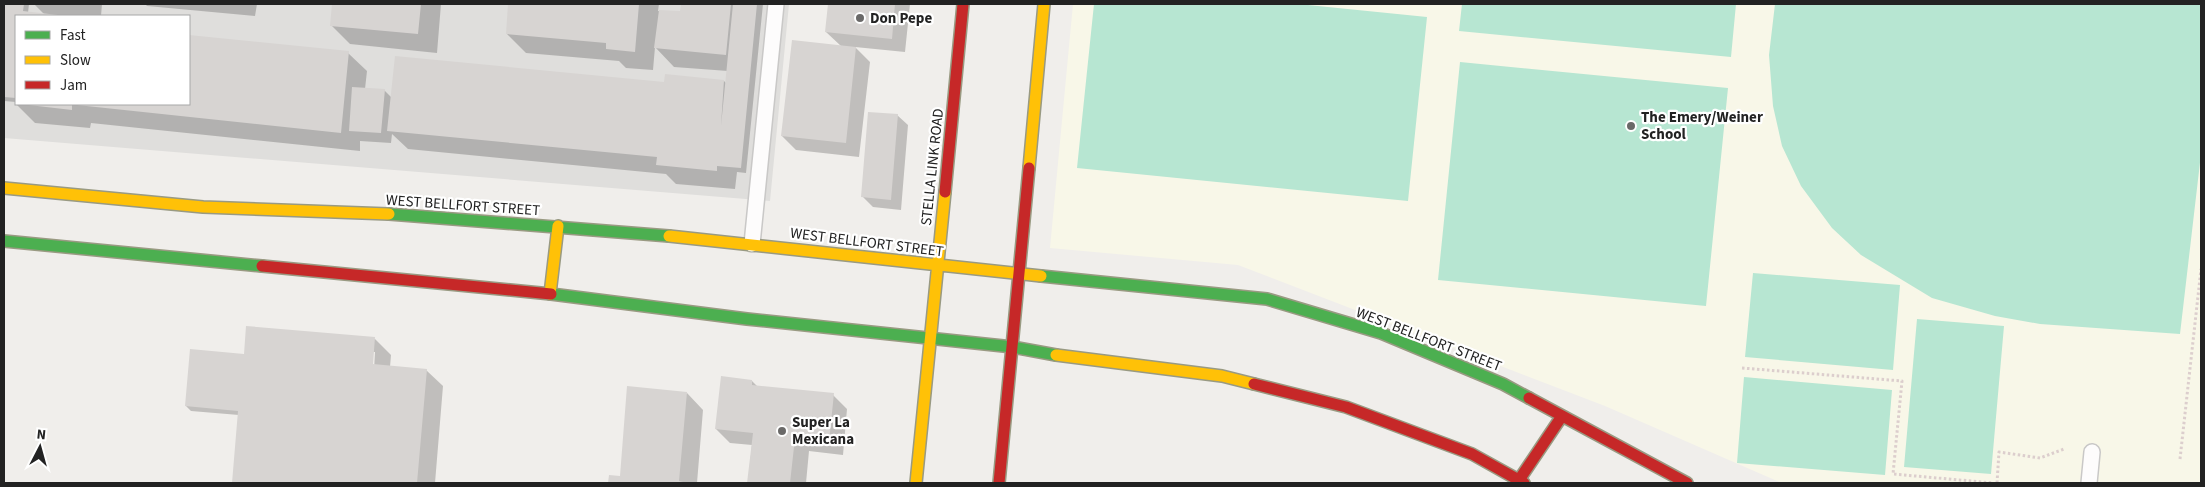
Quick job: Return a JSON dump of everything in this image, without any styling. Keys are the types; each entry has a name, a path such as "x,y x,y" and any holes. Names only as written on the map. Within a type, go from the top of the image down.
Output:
{"main road":[{"name":"STELLA LINK ROAD","path":"916,483 963,4"},
{"path":"999,483 1044,4"},
{"name":"WEST BELLFORT STREET","path":"4,188 203,207 390,214 558,226 752,244 938,266 1267,299 1381,333 1503,384 1687,483"},
{"path":"550,294 558,226"},
{"path":"4,241 550,294 747,319 1013,347 1064,356 1222,376 1346,407 1472,454 1521,482 1562,416"}],"lane":[{"path":"752,244 776,4"},
{"path":"2089,483 2092,452"}],"path":[{"path":"2180,460 2201,269"},
{"path":"1742,368 1902,381 1893,474 1995,483 1999,452 2040,458 2064,449"}],"shaded area":[{"path":"4,4 789,4 770,201 4,138"},
{"name":"The Emery/Weiner School","path":"1073,4 2201,4 2201,483 1782,483 1605,406 1238,265 1050,248"}],"green space":[{"path":"1094,4 1298,4 1427,17 1408,201 1077,168"},
{"path":"1462,4 1736,4 1731,57 1459,31"},
{"path":"1775,4 2201,4 2201,154 2180,334 2040,324 1995,316 1932,298 1861,255 1832,228 1801,186 1782,146 1773,106 1769,55"},
{"path":"1460,62 1728,88 1706,306 1438,280"},
{"path":"1753,273 1900,285 1893,370 1745,357"},
{"path":"1917,319 2004,326 1991,474 1904,467"},
{"path":"1744,377 1892,390 1885,475 1737,463"}],"building":[{"path":"4,4 24,4 23,11 58,15 15,15 15,98 4,97"},
{"path":"332,4 421,4 418,34 330,26"},
{"path":"508,4 639,4 635,52 606,49 606,43 506,34"},
{"path":"681,4 731,4 726,55 654,48 659,10 680,11"},
{"path":"733,4 757,4 741,168 717,166 717,171 656,165 657,157 387,131 395,56 664,82 665,74 724,80 721,126"},
{"name":"Don Pepe","path":"828,4 895,4 892,39 825,32"},
{"path":"190,35 349,51 341,133 77,105 190,105"},
{"path":"792,40 856,47 846,143 781,136"},
{"path":"352,87 385,89 381,133 349,131"},
{"path":"29,105 72,105 72,110"},
{"path":"868,112 898,114 891,200 861,197"},
{"path":"246,326 375,337 373,364 427,369 417,483 232,483 238,411 185,406 190,349 244,354"},
{"name":"Super La Mexicana","path":"721,376 752,380 752,385 834,393 829,442 795,438 790,483 747,483 753,433 715,429"},
{"path":"627,386 687,392 679,481 687,483 608,483 609,475 620,476"}],"traffic: fast":[{"path":"389,214 669,236"},
{"path":"4,241 262,266"},
{"path":"1041,276 1267,299 1381,333 1503,384 1529,398"},
{"path":"551,294 747,319 1013,347 1056,355"}],"traffic: slow":[{"path":"1029,168 1044,4"},
{"path":"4,188 203,207 389,214"},
{"path":"916,483 945,192"},
{"path":"550,294 558,226"},
{"path":"669,236 1041,276"},
{"path":"1056,355 1222,376 1254,384"}],"traffic: jam":[{"path":"945,192 963,4"},
{"path":"999,483 1029,168"},
{"path":"262,266 551,294"},
{"path":"1254,384 1346,407 1472,454 1524,483"},
{"path":"1529,398 1687,483"},
{"path":"1519,480 1562,416"}],"place":[{"name":"Don Pepe","path":"860,18"},
{"name":"The Emery/Weiner School","path":"1631,126"},
{"name":"Super La Mexicana","path":"782,431"}]}
